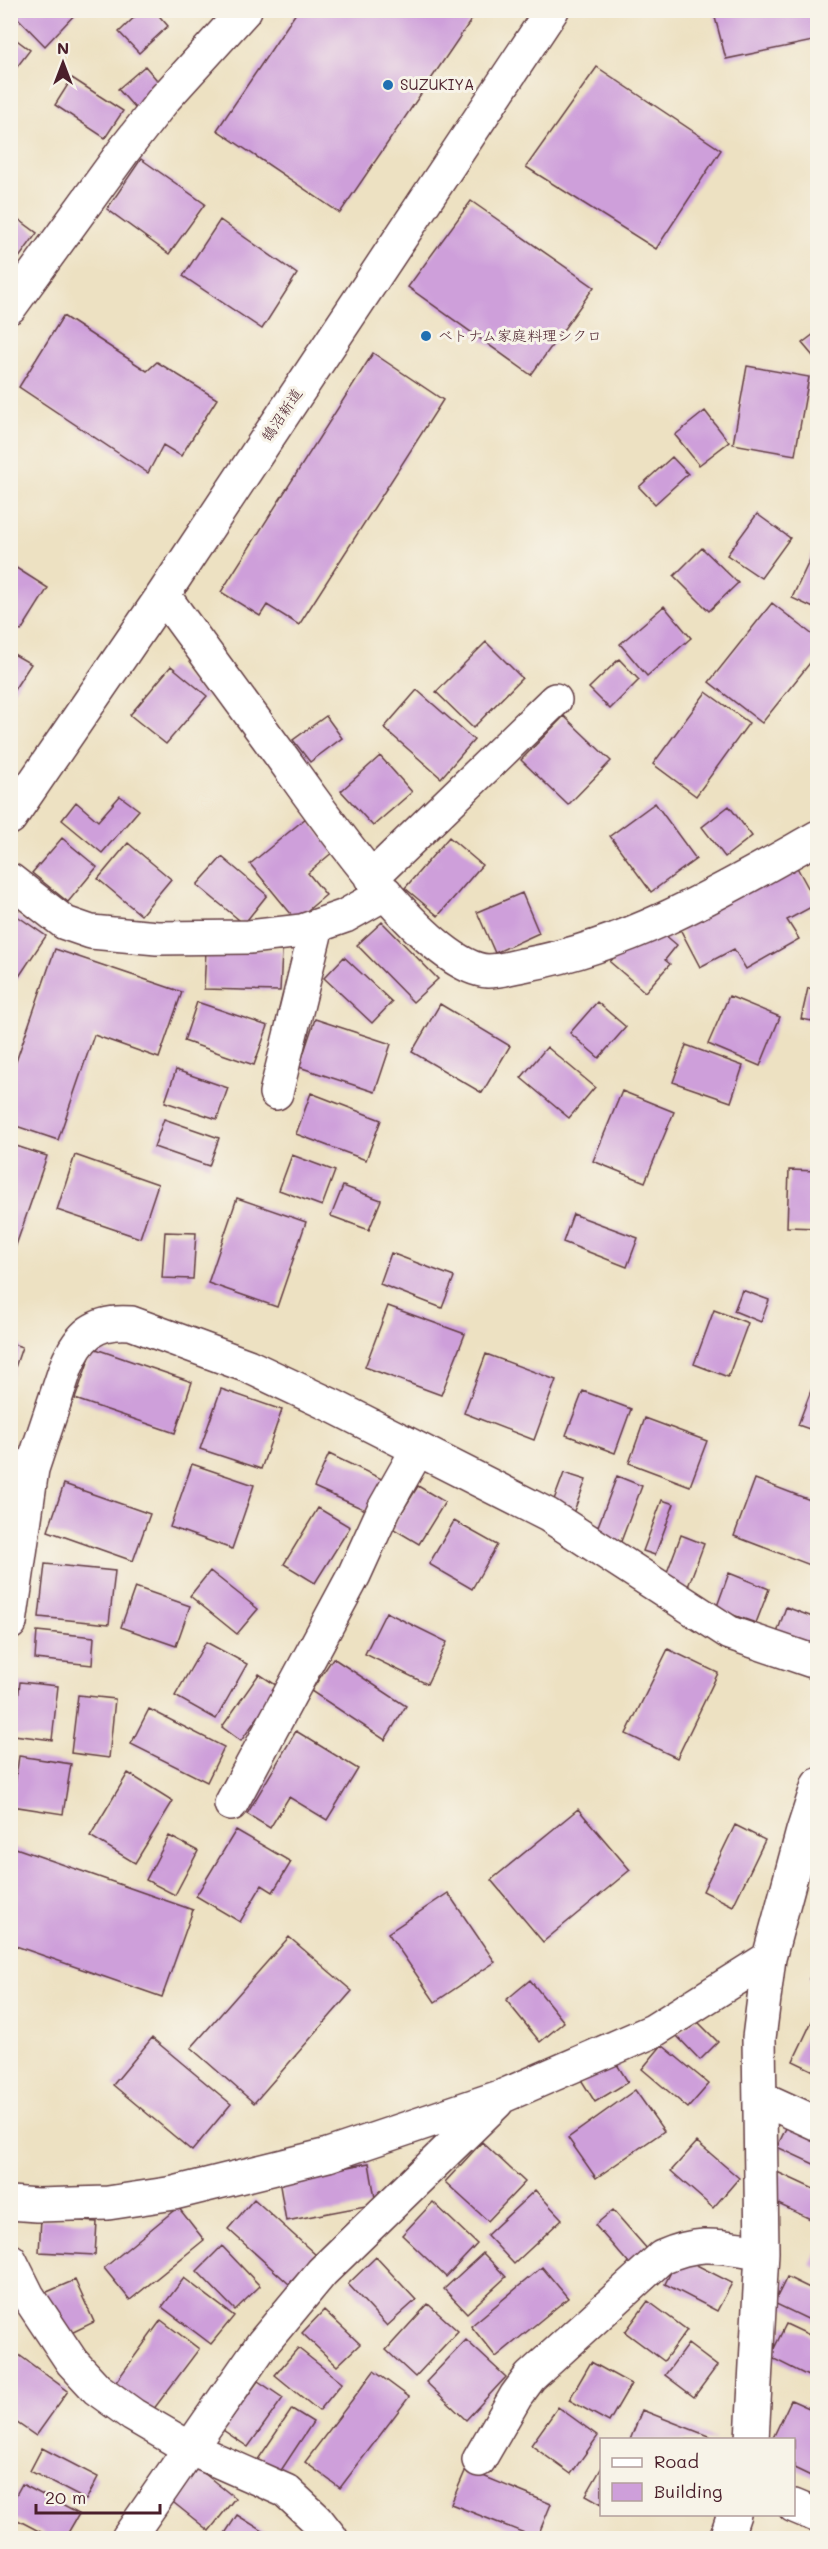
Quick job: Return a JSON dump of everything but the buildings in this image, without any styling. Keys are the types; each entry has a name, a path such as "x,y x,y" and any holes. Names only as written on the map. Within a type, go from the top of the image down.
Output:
{"street":[{"path":"10,308 125,149 165,98 245,10"},
{"name":"鵠沼新道","path":"10,818 163,595 552,10"},
{"path":"163,595 378,886 413,923 460,962 488,971 546,960 626,936 729,886 818,837"},
{"path":"10,880 65,923 91,932 157,938 249,937 302,931 345,916 378,886 555,700"},
{"path":"276,1093 317,926"},
{"path":"10,1623 21,1468 72,1352 94,1327 114,1322 131,1323 248,1366 548,1515 730,1633 818,1663"},
{"path":"231,1804 354,1575 384,1509 418,1449"},
{"path":"752,2438 762,2252 759,2038 769,1958 803,1831 818,1785"},
{"path":"10,2203 37,2205 108,2203 174,2193 328,2155 502,2096 653,2031 769,1958"},
{"path":"128,2538 263,2343 322,2272 502,2096"},
{"path":"761,2097 818,2124"},
{"path":"479,2460 516,2396 530,2378 662,2257 684,2247 713,2244 762,2252"},
{"path":"10,2260 28,2296 72,2362 97,2389 190,2449 286,2491 316,2519 331,2538"},
{"path":"795,2506 818,2516"},
{"path":"726,2538 733,2516"}],"place":[{"name":"SUZUKIYA","path":"388,85"},
{"name":"ベトナム家庭料理シクロ","path":"426,336"}]}
